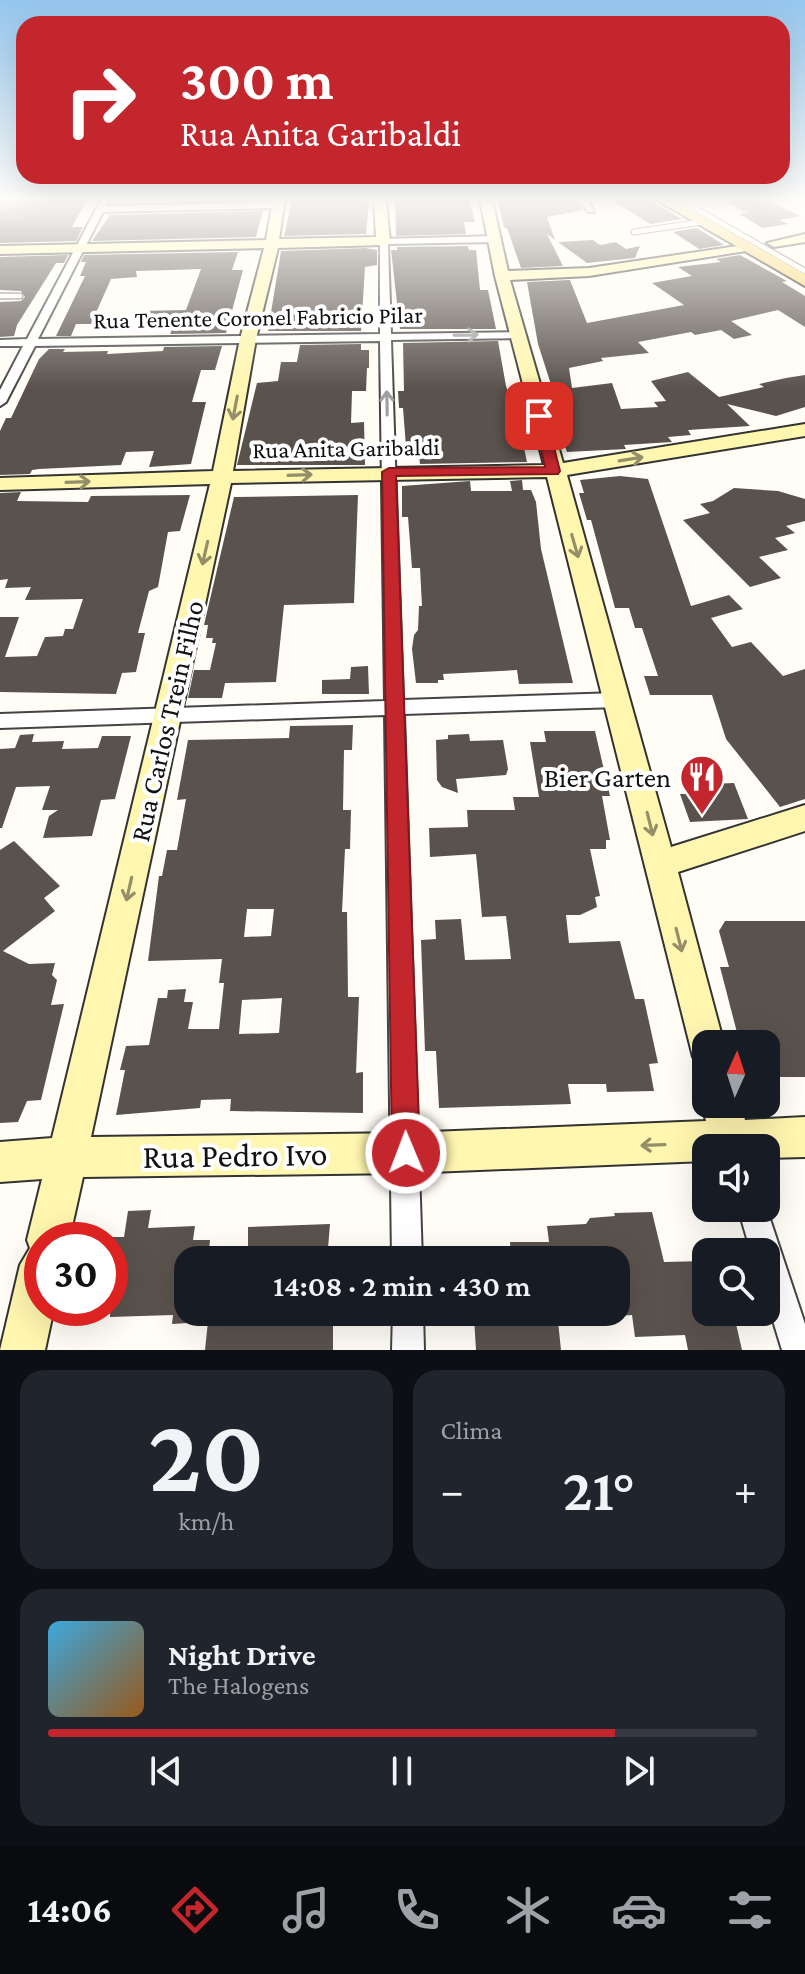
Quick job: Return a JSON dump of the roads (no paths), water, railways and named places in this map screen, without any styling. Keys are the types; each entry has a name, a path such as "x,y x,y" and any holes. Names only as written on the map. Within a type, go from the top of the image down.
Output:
{"main road":[{"path":"774,263 805,281"}],"street":[{"path":"0,402 72,263"},
{"name":"Rua Carlos Trein Filho","path":"52,1222 169,715 222,477 248,339 267,263"},
{"path":"383,263 407,1246"},
{"path":"500,263 553,471 618,700 702,1030"},
{"path":"502,276 589,272 646,263"},
{"name":"Rua Tenente Coronel Fabricio Pilar","path":"0,343 518,335"},
{"name":"Rua Anita Garibaldi","path":"0,484 389,472 553,471 800,428"},
{"path":"0,721 618,700"},
{"path":"660,864 805,818"},
{"name":"Rua Pedro Ivo","path":"780,1140 805,1137"},
{"name":"Rua Pedro Ivo","path":"0,1162 68,1157 692,1146"},
{"path":"757,1222 798,1350"},
{"path":"22,1350 28,1326"},
{"path":"408,1326 408,1350"}],"lane":[{"path":"0,296 20,296"}],"place":[{"name":"Bier Garten","path":"702,816"}]}
